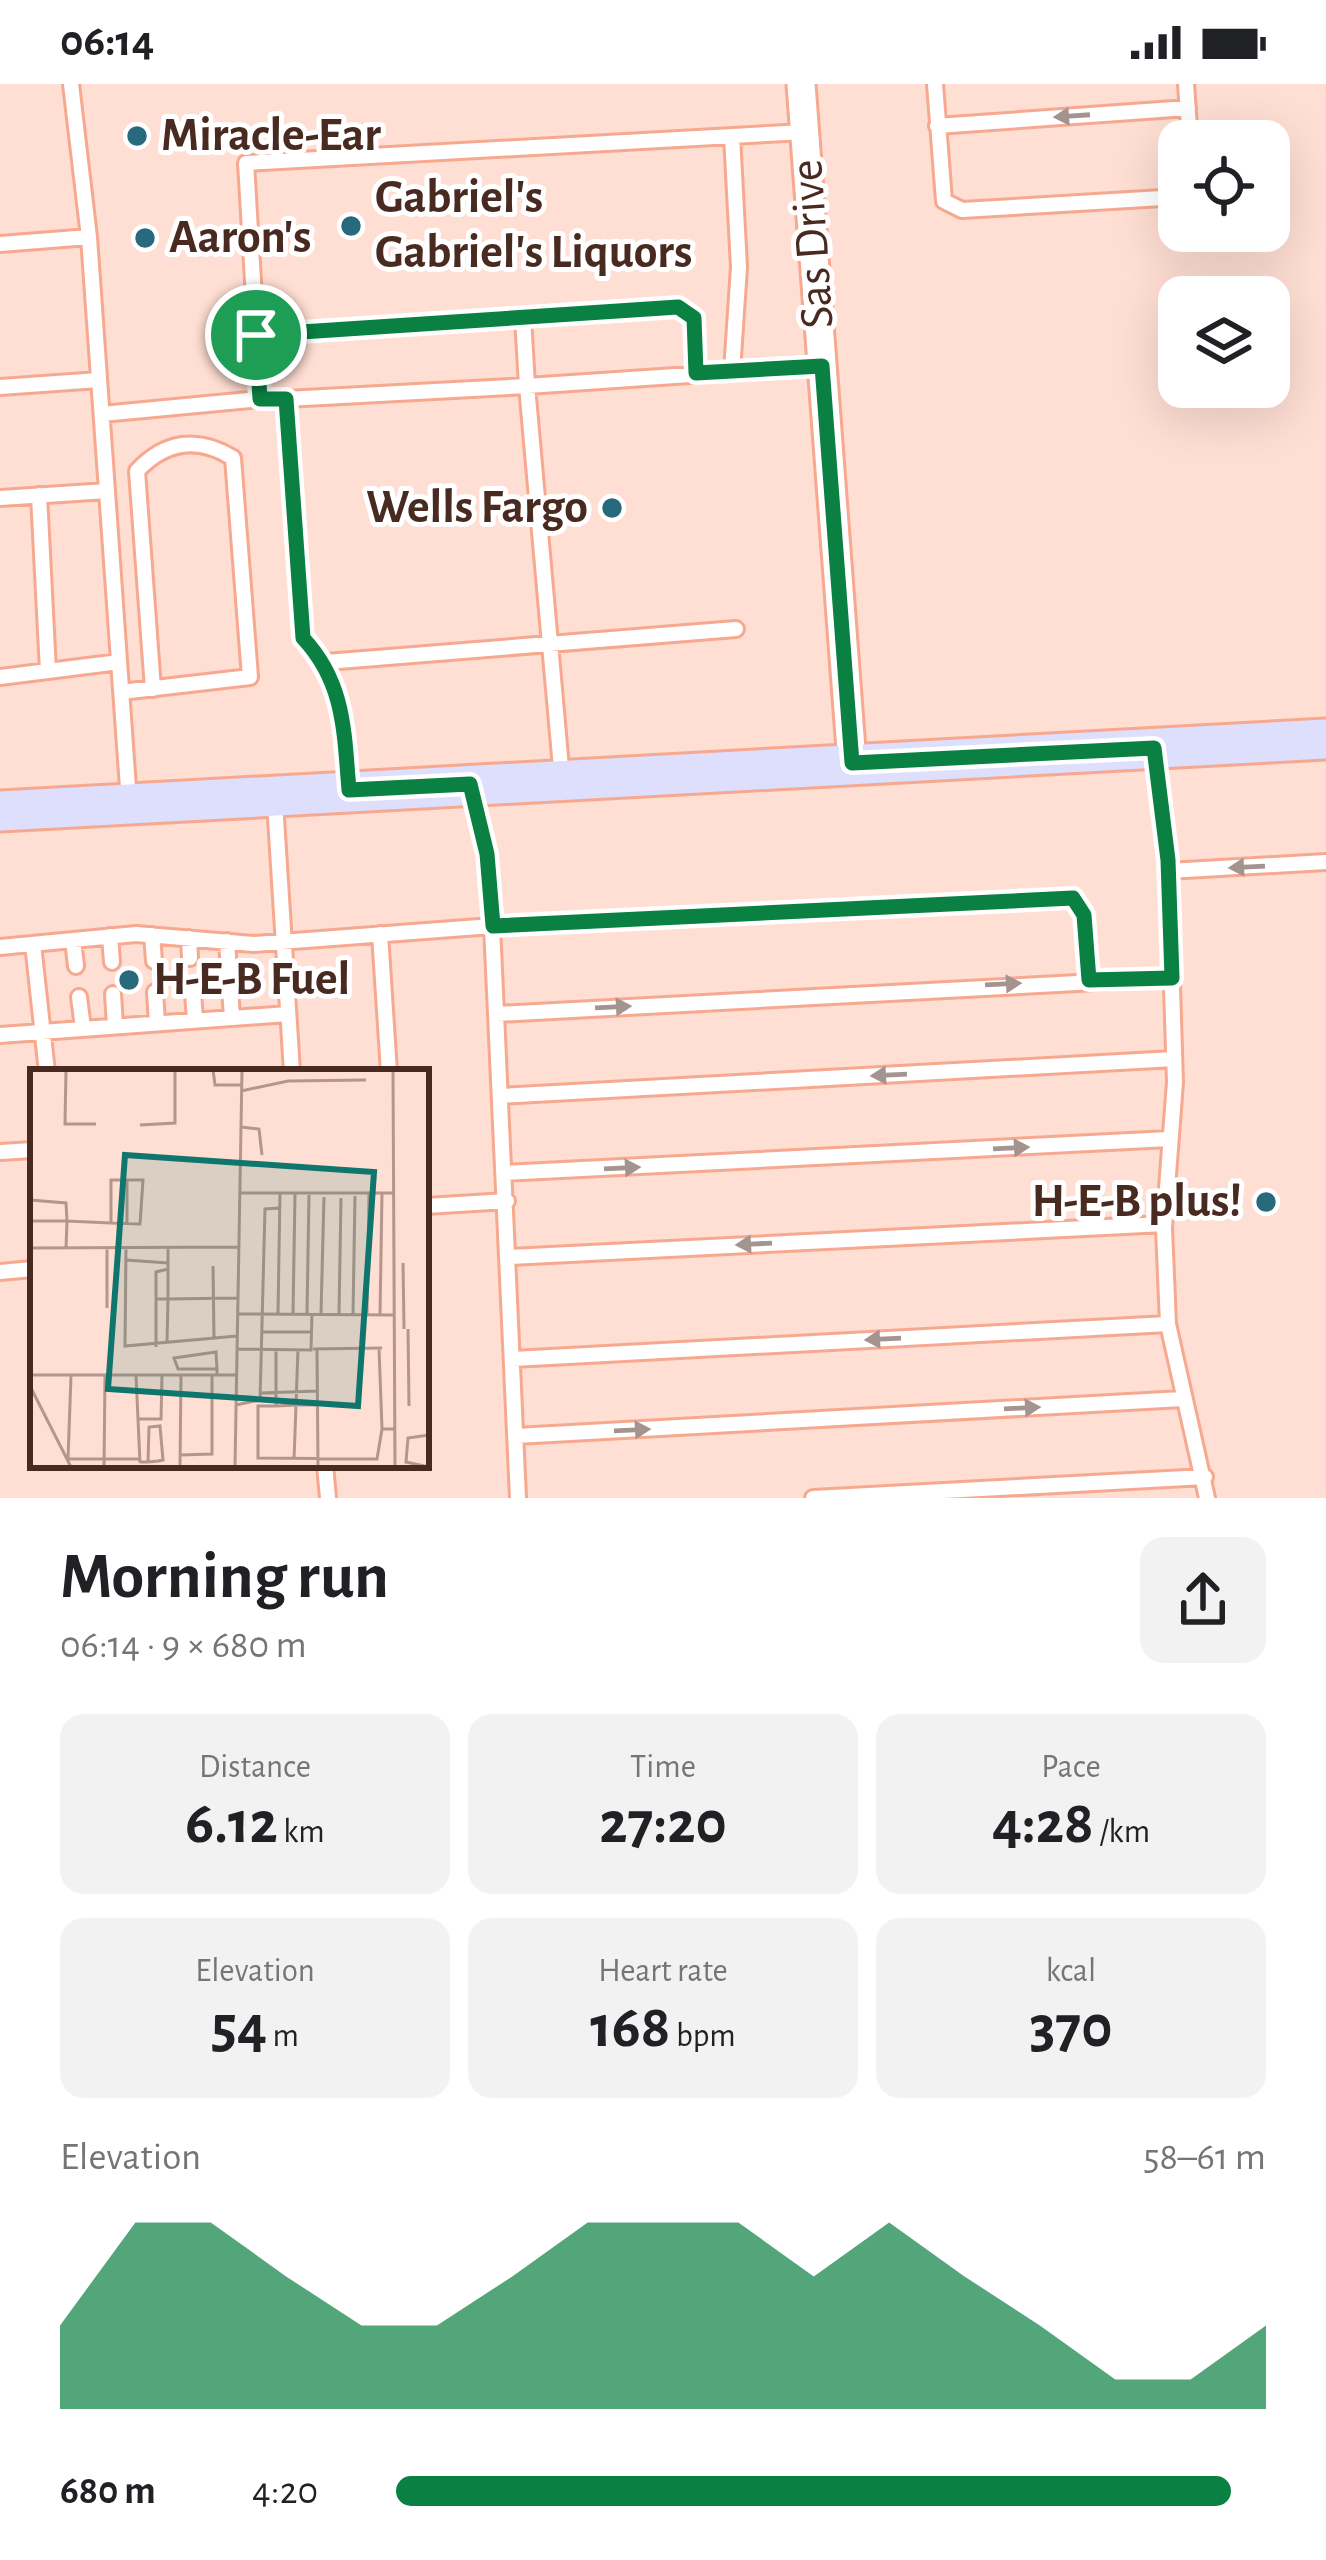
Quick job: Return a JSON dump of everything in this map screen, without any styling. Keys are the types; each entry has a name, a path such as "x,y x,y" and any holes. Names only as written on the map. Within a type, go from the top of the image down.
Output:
{"main road":[{"path":"0,811 1326,739"}],"street":[{"name":"Sas Drive","path":"801,84 852,763"}],"lane":[{"path":"71,84 89,237 130,803"},
{"path":"935,84 944,200 962,210 1158,198"},
{"path":"1186,84 1189,120"},
{"path":"937,126 1188,108"},
{"path":"260,399 246,163 804,132"},
{"path":"731,136 739,250 732,371"},
{"path":"0,244 89,237"},
{"path":"256,335 678,307 694,318 696,373"},
{"path":"523,317 562,779"},
{"path":"102,414 260,399 822,366"},
{"path":"0,387 99,380"},
{"path":"286,399 303,638 326,662 342,702 349,790"},
{"path":"121,692 153,689 250,677 233,458 201,442 154,452 137,471 153,689"},
{"path":"0,498 107,491"},
{"path":"39,495 48,671"},
{"path":"326,662 736,629"},
{"path":"0,677 119,662"},
{"path":"1154,748 1168,871 1174,1059 1164,1224 1168,1324 1207,1498"},
{"path":"470,784 487,854 493,926 518,1498"},
{"path":"275,795 292,1069"},
{"path":"1168,871 1326,862"},
{"path":"0,947 152,935 284,941 493,926 1073,898 1084,915 1089,980"},
{"path":"380,934 389,1069"},
{"path":"152,935 154,961"},
{"path":"110,937 112,962"},
{"path":"189,938 190,958"},
{"path":"74,940 76,966"},
{"path":"227,941 232,1018"},
{"path":"33,944 46,1069"},
{"path":"497,1014 1172,978"},
{"path":"155,992 158,1023"},
{"path":"194,993 195,1020"},
{"path":"113,994 116,1026"},
{"path":"80,997 83,1028"},
{"path":"0,1035 288,1014"},
{"path":"500,1096 1174,1059"},
{"path":"505,1173 1169,1139"},
{"path":"0,1152 30,1150"},
{"path":"429,1207 507,1201"},
{"path":"510,1257 1164,1224"},
{"path":"0,1272 30,1269"},
{"path":"513,1359 1168,1324"},
{"path":"516,1436 1182,1399"},
{"path":"325,1468 328,1498"},
{"path":"813,1498 1205,1477"}],"place":[{"name":"Miracle-Ear","path":"137,136"},
{"name":"Gabriel's Gabriel's Liquors","path":"351,226"},
{"name":"Aaron's","path":"145,238"},
{"name":"Wells Fargo","path":"612,508"},
{"name":"H-E-B Fuel","path":"129,980"},
{"name":"H-E-B plus!","path":"1266,1202"}],"route":[{"path":"678,307 694,318 696,373 822,366 852,763 1154,748 1168,860 1172,978 1089,980 1084,915 1080,902 1073,898 493,926 487,854 470,784 349,790 342,702 326,662 303,638 286,399 260,399 256,335 678,307"}]}
